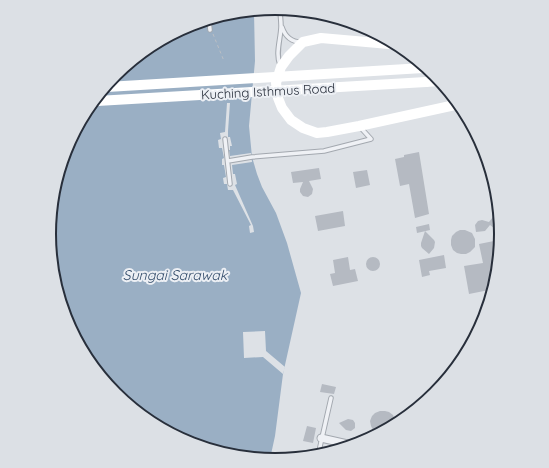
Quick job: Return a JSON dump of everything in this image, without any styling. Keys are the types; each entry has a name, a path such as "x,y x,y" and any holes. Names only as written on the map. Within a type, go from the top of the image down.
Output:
{"main road":[{"path":"383,43 321,38 303,42 289,56 281,67 276,83 278,98 282,108 291,120 302,128 317,133 359,126 452,106"},
{"name":"Kuching Isthmus Road","path":"114,86 418,68"},
{"name":"Kuching Isthmus Road","path":"101,101 431,82"}],"street":[{"path":"322,438 341,442"}],"lane":[{"path":"280,15 281,26 278,60 281,67"},
{"path":"209,25 210,30"},
{"path":"281,26 284,33 288,37 295,42 303,42"},
{"path":"228,161 252,157 324,151 371,139 359,126"},
{"path":"225,139 230,184"},
{"path":"320,448 331,398"}],"path":[{"path":"213,34 224,61"}],"water":[{"name":"Sungai Sarawak","path":"254,16 255,61 249,126 252,157 262,187 276,213 287,243 301,293 283,374 271,453 260,453 218,446 165,424 130,399 92,356 78,331 63,291 57,263 56,248 57,205 67,164 85,124 92,112 110,90 130,69 165,44 218,22"}],"pier":[{"path":"227,103 230,103 228,137 230,137 232,146 230,146 229,150 230,156 251,153 252,162 232,165 233,174 235,174 237,184 235,185 253,226 254,232 250,233 249,226 251,225 233,190 228,190 227,184 224,184 223,178 226,177 224,165 222,165 222,159 224,158 222,148 219,148 218,140 221,139 220,133 225,132"},
{"path":"265,331 266,351 285,367 283,374 263,357 244,358 243,332"}],"building":[{"path":"419,152 429,214 415,218 409,184 400,186 395,159 404,157 404,155"},
{"path":"319,168 321,179 309,181 313,189 312,194 308,197 303,196 300,189 303,182 293,183 291,172"},
{"path":"367,170 370,185 356,188 353,172"},
{"path":"343,211 345,226 318,231 315,216"},
{"path":"493,217 494,228 490,225 485,231 476,232 475,225 478,221 482,220 489,222"},
{"path":"429,224 430,230 417,233 416,227"},
{"path":"460,230 465,230 472,233 475,239 475,247 466,254 457,253 453,250 451,245 452,236"},
{"path":"425,231 435,242 434,248 429,254 421,246"},
{"path":"493,241 492,263 486,291 469,294 464,266 483,263 479,244"},
{"path":"444,255 446,268 429,271 430,275 422,277 419,260"},
{"path":"348,257 350,270 355,269 358,281 333,286 330,274 335,273 333,260"},
{"path":"370,257 376,257 380,261 380,267 376,271 370,271 366,267 366,261"},
{"path":"322,384 336,387 334,394 320,392"},
{"path":"385,411 389,412 394,417 373,429 370,421 375,413"},
{"path":"348,419 353,420 355,423 355,428 351,431 346,430 339,423"},
{"path":"307,426 316,428 313,443 303,441"}]}
